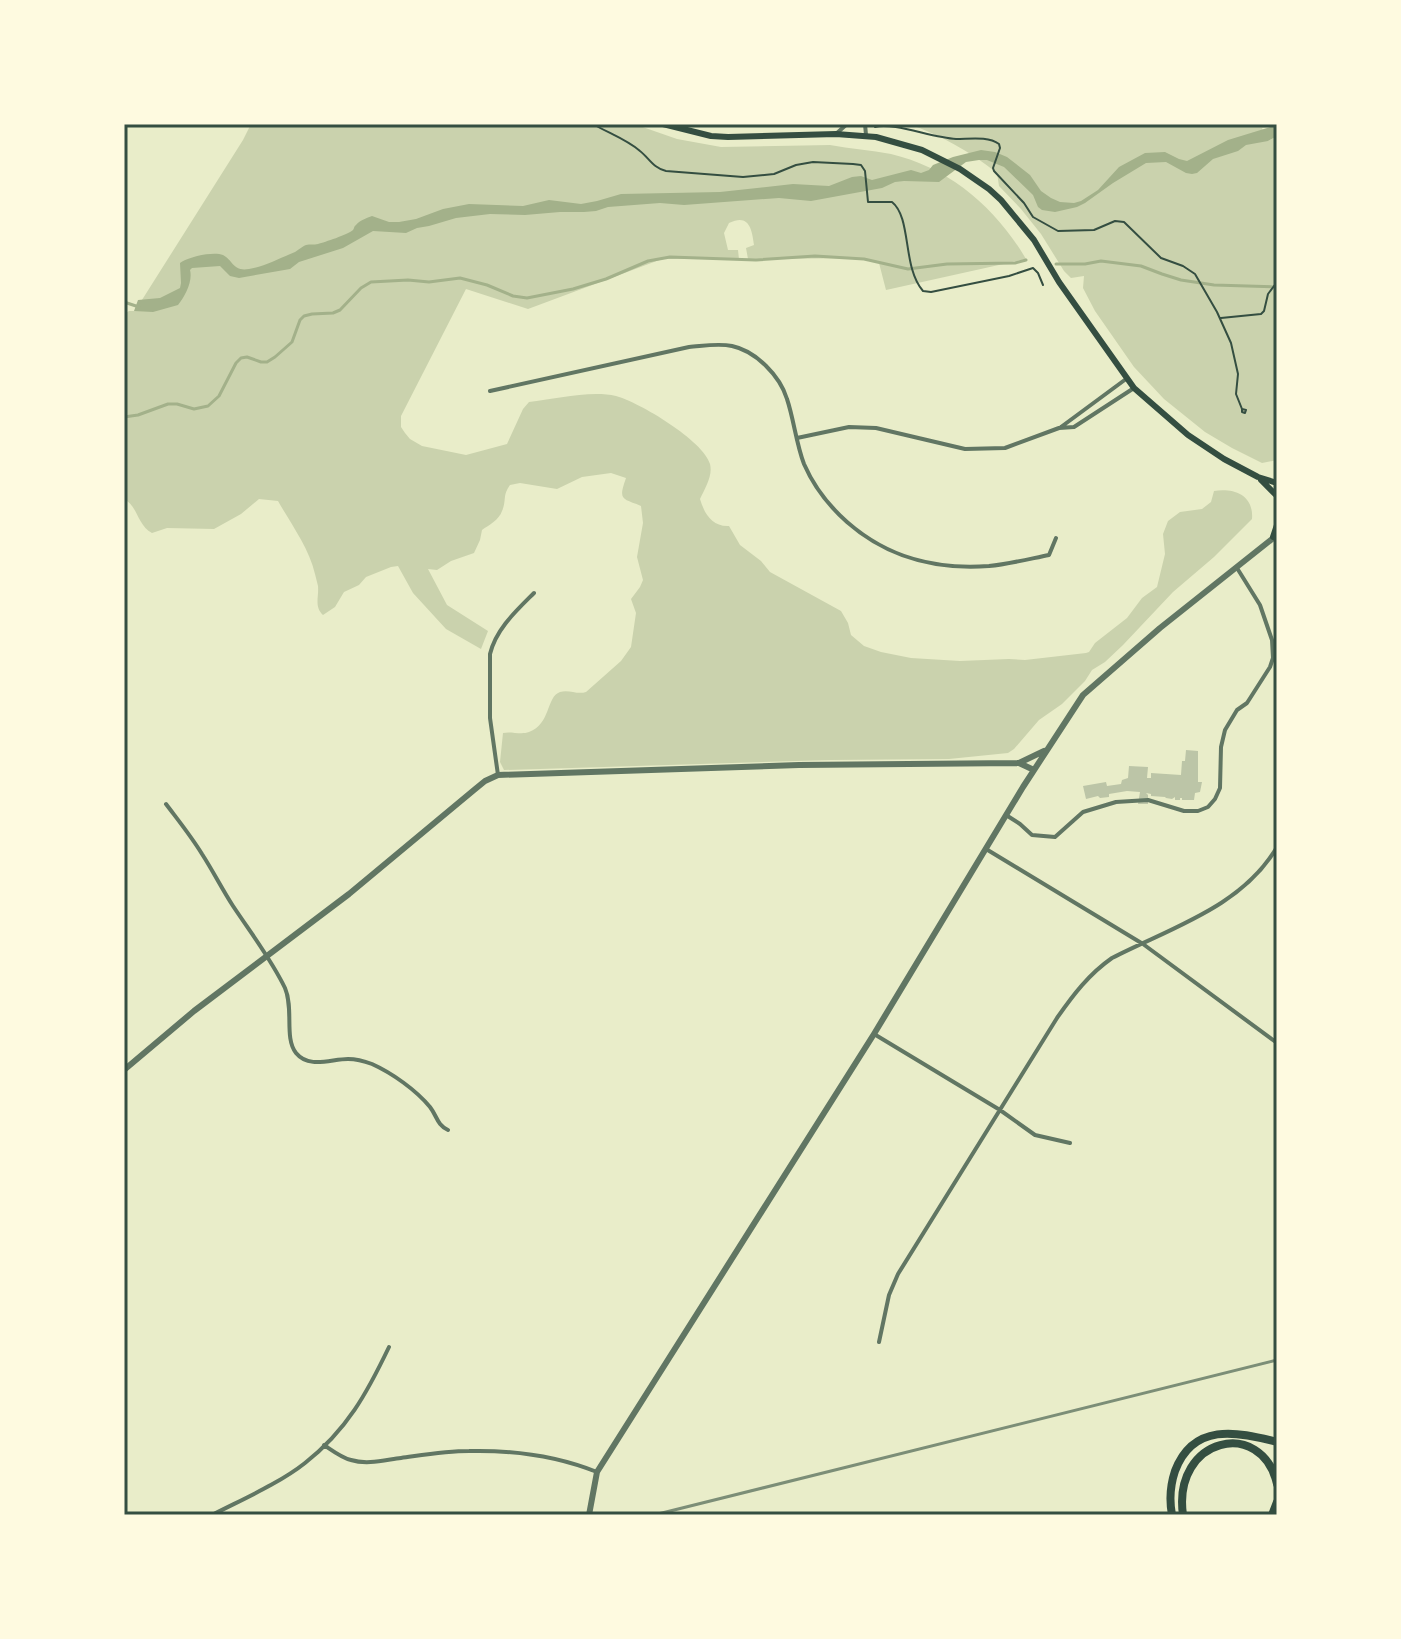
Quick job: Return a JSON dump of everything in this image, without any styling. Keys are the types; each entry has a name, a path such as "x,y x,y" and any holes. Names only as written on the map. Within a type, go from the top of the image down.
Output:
{"highway":[{"path":"1172,1515 1171,1481 1179,1461 1200,1439 1234,1433 1277,1442"},
{"path":"1183,1515 1182,1493 1189,1469 1197,1458 1214,1447 1229,1444 1254,1449 1270,1465 1277,1484"},
{"path":"1272,1515 1277,1502"}],"main road":[{"path":"663,124 693,133 728,137 866,135 906,144 960,169 1001,200 1034,240 1059,282 1134,388 1188,435 1224,459 1277,483"},
{"path":"1258,477 1277,496"},
{"path":"1275,536 1277,525"}],"street":[{"path":"836,134 847,124"},
{"path":"865,124 866,135"},
{"path":"490,391 689,347 731,346 749,352 776,378 787,395 804,463 817,490 837,514 865,537 900,556 937,565 989,566 1049,555 1056,538"},
{"path":"797,438 849,427 876,428 965,449 1005,448 1059,428 1126,379"},
{"path":"1059,428 1074,427 1134,388"},
{"path":"589,1515 597,1472 874,1034 1006,815 1083,695 1235,566 1275,536"},
{"path":"1006,815 1032,835 1055,837 1083,812 1116,802 1148,800 1184,811 1208,807 1220,788 1221,747 1225,730 1237,710 1247,703 1273,658 1272,640 1260,605 1235,566"},
{"path":"498,775 490,718 490,654 502,628 534,593"},
{"path":"124,1070 194,1011 349,894 485,781 498,775 799,765 1019,763 1047,750"},
{"path":"1019,763 1034,770"},
{"path":"166,804 200,850 267,955 289,998 291,1044 295,1052 302,1058 318,1062 356,1059 376,1066 420,1096 433,1110 442,1127 448,1130"},
{"path":"879,1342 889,1295 898,1274 1074,994 1099,967 1112,958 1233,896 1270,860 1277,847"},
{"path":"986,849 1143,944 1277,1043"},
{"path":"874,1034 1000,1110 1035,1135 1070,1143"},
{"path":"212,1515 304,1464 342,1427 369,1389 389,1347"},
{"path":"324,1445 341,1456 361,1462 440,1452 487,1451 544,1457 597,1472"}],"path":[{"path":"593,124 634,146 656,168 666,171 725,177 760,176 803,164 857,164 864,168 866,200 871,203 892,202 897,207 904,223 910,264 920,289 927,292 1009,276 1033,268 1043,285"},
{"path":"875,127 887,126 951,139 993,140 1000,148 993,168 1033,217 1058,231 1094,230 1111,222 1124,222 1161,258 1183,266 1198,277 1234,354 1238,374 1236,394 1242,409"},
{"path":"1220,319 1261,314 1277,282"}],"shaded area":[{"path":"251,124 634,124 677,139 721,147 830,145 913,160 952,180 986,207 1026,259 886,290 879,263 860,258 748,259 746,248 754,245 753,239 748,224 741,220 729,223 724,233 728,250 738,250 739,259 662,259 528,309 466,289 401,416 401,427 410,439 422,446 466,455 507,444 529,402 606,394 640,406 684,434 705,455 710,464 710,473 700,499 710,518 718,524 729,526 740,545 770,572 841,611 851,635 864,646 911,658 960,661 1025,660 1086,653 1157,587 1165,554 1163,534 1168,521 1180,512 1202,509 1211,502 1214,491 1221,490 1235,492 1246,499 1252,519 1008,753 949,759 504,770 500,762 503,733 526,733 536,728 556,695 563,691 586,692 621,661 631,647 636,613 631,599 643,580 637,557 643,523 641,506 623,498 626,478 611,473 582,477 557,489 520,483 510,485 501,514 482,530 474,553 437,570 428,569 447,605 488,631 481,649 446,629 413,593 398,566 366,577 359,585 344,592 335,607 323,615 318,605 318,586 309,555 278,501 259,499 241,514 214,529 167,528 152,533 124,499 124,314 135,311"},
{"path":"908,124 1277,124 1262,128 1268,141 1277,136 1277,460 1262,463 1232,448 1205,432 1164,399 1134,367 1095,311 1083,288 1084,276 1071,278 1064,271 1041,234 999,186 997,173 954,144"},
{"path":"1277,125 1277,136 1213,159 1197,173 1186,173 1166,162 1146,163 1085,203 1055,212 1038,207 1033,195 1004,167 979,160 966,162 939,182 895,182 882,188 811,201 779,198 684,205 660,203 584,212 490,214 456,218 406,233 373,231 343,248 299,262 290,269 239,278 230,276 220,266 192,268 188,288 178,305 153,312 134,311 138,300 160,298 180,288 180,263 189,259 219,254 240,269 255,268 306,245 346,234 359,222 372,216 399,222 469,204 523,206 549,200 581,204 621,194 720,192 793,184 829,186 852,177 872,180 911,170 921,173 953,157 981,150 1007,157 1030,175 1041,191 1051,198 1074,203 1098,190 1119,167 1145,153 1165,152 1187,161 1228,140"}],"building":[{"path":"1186,750 1198,751 1198,782 1202,782 1194,800 1175,800 1175,797 1146,793 1148,804 1138,804 1140,792 1127,791 1109,794 1109,797 1086,799 1083,786 1106,782 1107,786 1121,784 1128,778 1129,766 1148,767 1147,778 1151,778 1151,773 1181,775"}],"waterway":[{"path":"124,417 168,404 194,409 208,406 219,396 241,358 267,362 292,342 304,316 340,310 371,282 429,282 460,278 527,298 573,289 648,261 670,257 756,260 815,256 864,259 908,269 1026,260"},
{"path":"1056,264 1101,261 1141,266 1181,280 1214,285 1277,287"},
{"path":"124,302 139,307"}],"railway":[{"path":"654,1515 1277,1360"}]}
